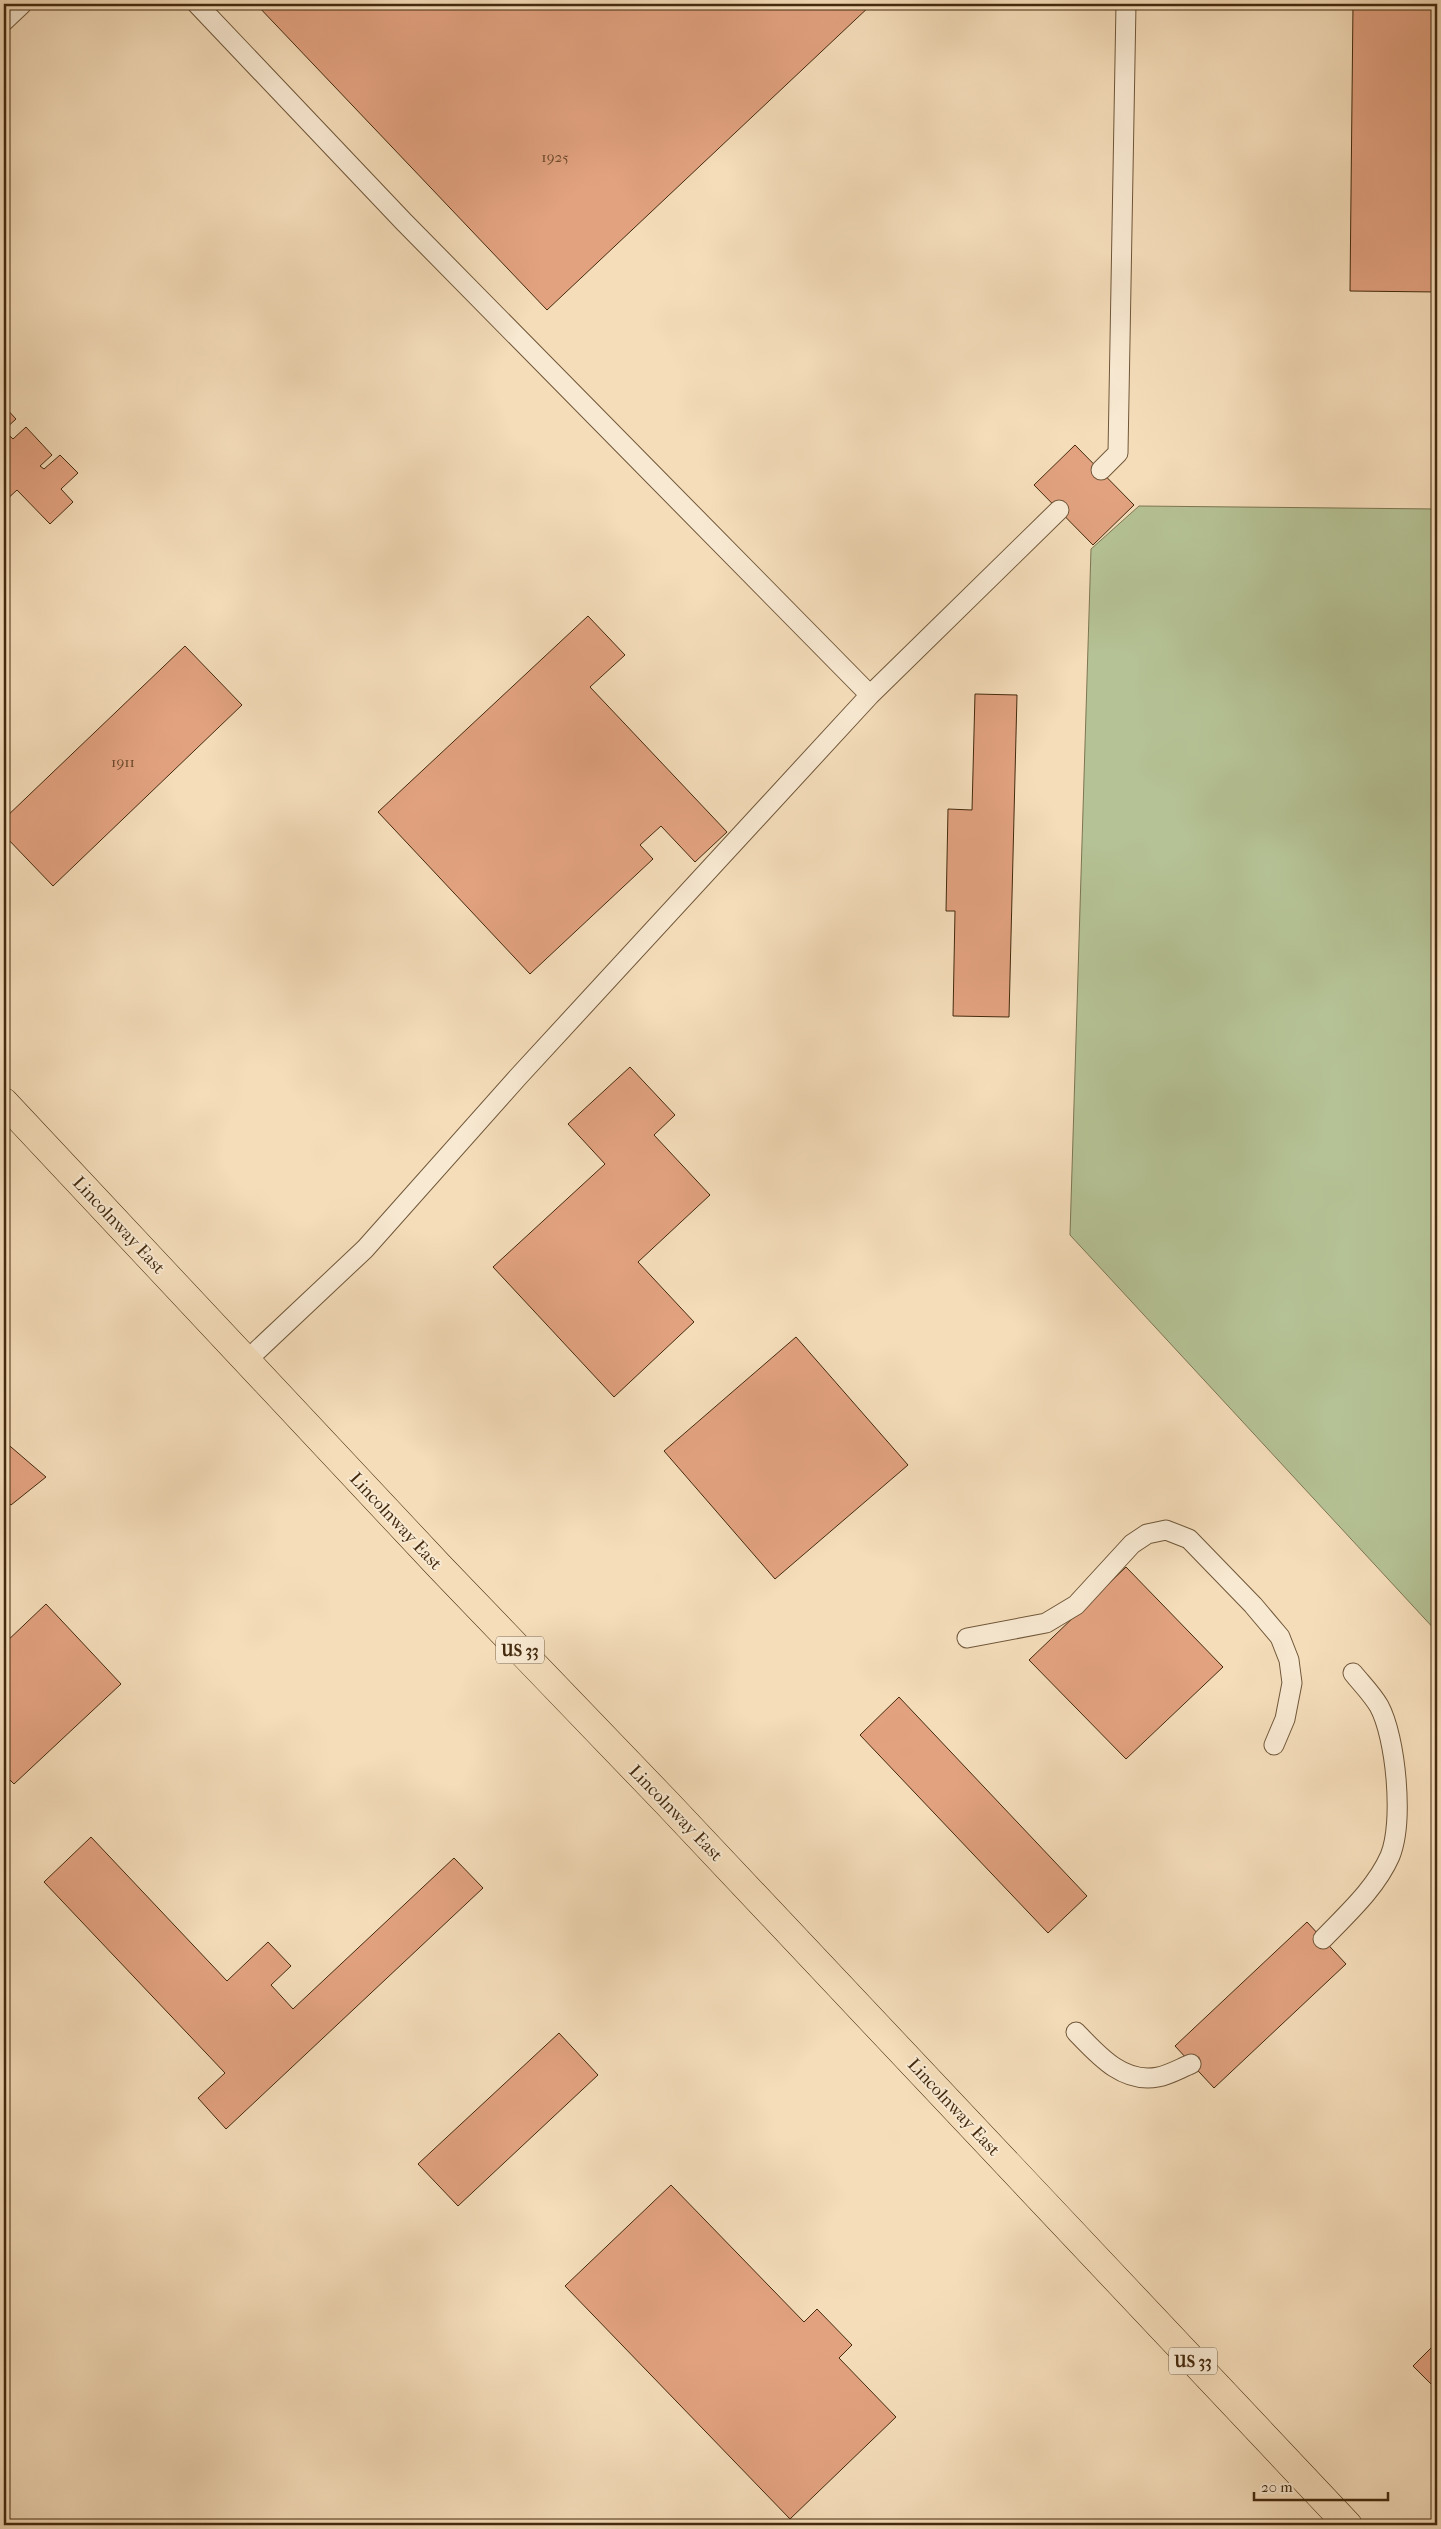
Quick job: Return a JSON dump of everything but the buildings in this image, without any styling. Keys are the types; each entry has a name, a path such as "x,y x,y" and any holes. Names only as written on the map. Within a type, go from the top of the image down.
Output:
{"highway":[{"name":"Lincolnway East","path":"4,1102 440,1568 694,1831 1348,2525"}],"lane":[{"path":"4,21 22,4"},
{"path":"197,4 404,222 870,695"},
{"path":"1101,470 1118,453 1126,4"},
{"path":"246,1361 365,1250 518,1078 870,695 1059,510"},
{"path":"967,1638 1046,1623 1076,1605 1132,1544 1147,1534 1166,1530 1189,1539 1253,1605 1280,1637 1289,1660 1292,1683 1285,1719 1274,1745"},
{"path":"1323,1939 1367,1892 1390,1855 1397,1825 1395,1768 1390,1742 1379,1706 1353,1673"},
{"path":"1076,2032 1117,2070 1137,2078 1158,2077 1191,2064"}],"green space":[{"path":"1139,506 1437,509 1437,1632 1070,1235 1091,549"}]}
